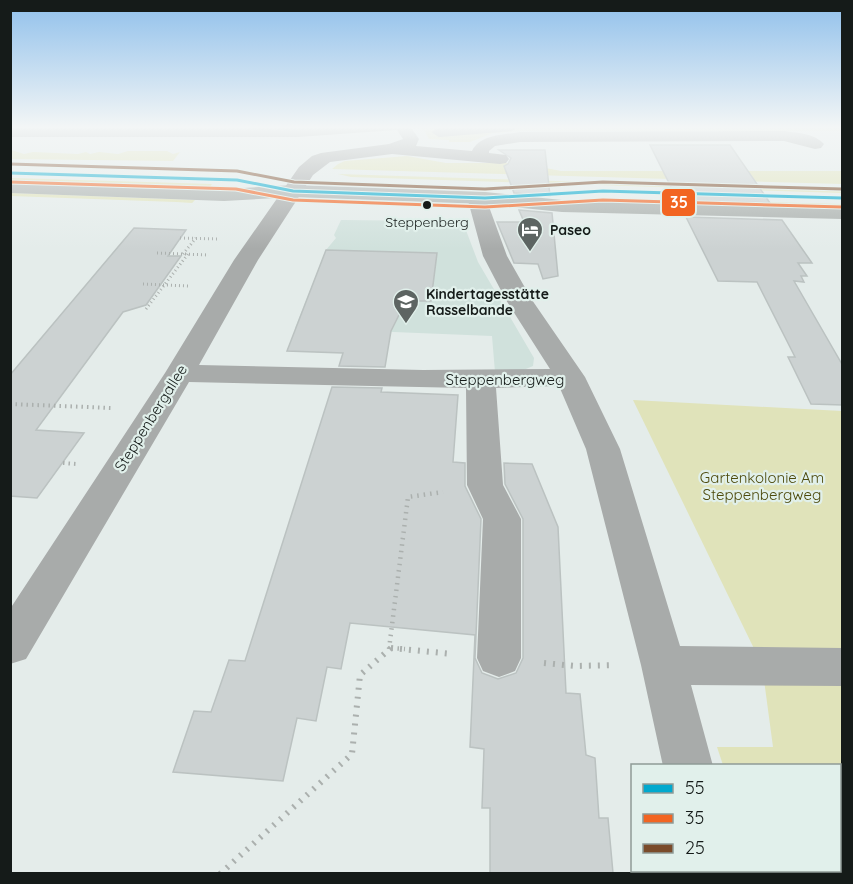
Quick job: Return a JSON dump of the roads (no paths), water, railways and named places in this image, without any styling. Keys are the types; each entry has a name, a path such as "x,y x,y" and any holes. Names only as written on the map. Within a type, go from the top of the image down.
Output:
{"main road":[{"path":"10,173 237,180 292,191"},
{"path":"10,187 224,195 292,191 481,197 572,206 843,213"},
{"path":"481,197 603,190 843,198"}],"street":[{"name":"Steppenbergallee","path":"10,646 180,373 246,260 292,191 312,167"},
{"path":"481,197 495,256 519,300 570,377"},
{"name":"Steppenbergweg","path":"180,373 481,380 570,377 603,449 663,665 688,764"},
{"path":"481,380 485,485 502,519 499,658"},
{"path":"663,665 843,668"}],"place":[{"name":"Steppenberg","path":"427,205"},
{"name":"Paseo","path":"530,253"},
{"name":"Kindertagesstätte Rasselbande","path":"406,325"}],"park label":[{"name":"Gartenkolonie Am Steppenbergweg","path":"762,486"}]}
